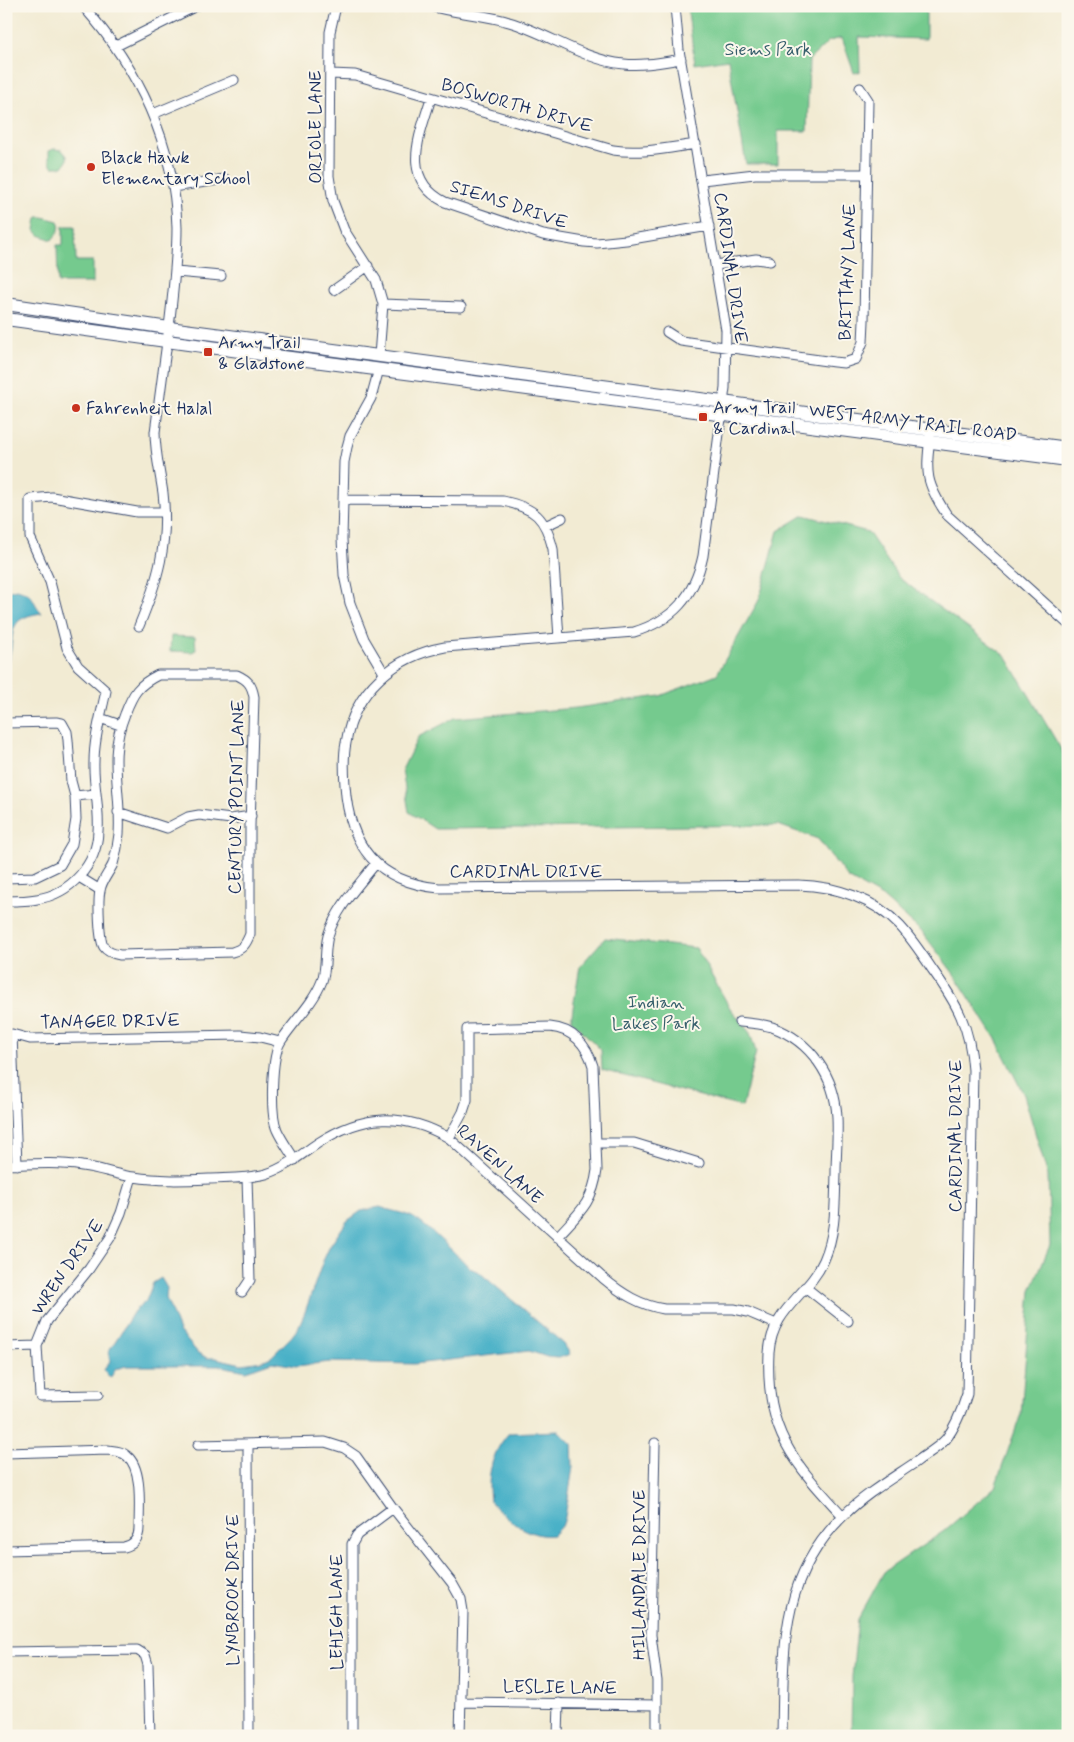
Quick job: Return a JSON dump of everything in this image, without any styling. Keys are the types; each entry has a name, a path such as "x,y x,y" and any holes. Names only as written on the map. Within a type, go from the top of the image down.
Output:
{"main road":[{"path":"6,304 379,356 517,381"},
{"path":"6,319 379,369 517,381"},
{"name":"WEST ARMY TRAIL ROAD","path":"517,381 930,436 1068,460"},
{"name":"WEST ARMY TRAIL ROAD","path":"930,436 1068,448"}],"street":[{"path":"83,6 116,46 132,72 153,114 173,187 177,228 176,272 155,444 163,494 164,532 154,589 138,626"},
{"path":"116,46 196,6"},
{"name":"ORIOLE LANE","path":"336,6 330,32 328,169 333,200 344,230 376,280 383,304 379,356"},
{"path":"430,6 508,21 526,27 590,56 617,63 648,64 681,59"},
{"name":"CARDINAL DRIVE","path":"675,6 681,59 726,330 723,408 703,556 697,578 678,609 648,627 634,632 435,649 404,660 384,673 368,691 356,710 349,728 344,759 346,804 359,842 376,864 405,882 423,887 790,885 818,887 845,893 877,908 898,924 913,942 956,1005 965,1025 971,1050 973,1070 966,1394 957,1420 945,1439 866,1496 843,1516 820,1543 807,1566 795,1592 788,1617 784,1643 782,1736"},
{"name":"BOSWORTH DRIVE","path":"330,74 354,75 613,150 628,152 650,151 696,144"},
{"path":"153,114 234,80"},
{"path":"702,180 755,174 866,174 868,100 860,88"},
{"name":"SIEMS DRIVE","path":"431,98 417,146 416,164 426,189 445,202 543,235 584,242 610,242 709,226"},
{"name":"BRITTANY LANE","path":"726,348 844,363 856,359 862,342 864,321 866,174"},
{"path":"173,187 225,179"},
{"path":"716,265 756,259 770,261"},
{"path":"334,290 368,266"},
{"path":"176,272 221,276"},
{"path":"383,304 460,307"},
{"path":"667,332 680,341 726,348"},
{"path":"379,369 371,398 350,436 344,462 342,557 350,603 364,639 384,673"},
{"path":"930,436 926,468 929,483 947,515 1068,624"},
{"path":"6,901 47,897 66,888 79,877 88,865 96,848 98,830 94,763 96,733 106,691 78,666 66,648 50,582 30,537 30,499 52,497 137,512 164,512"},
{"path":"343,500 503,501 524,507 542,519 553,549 559,638"},
{"path":"545,526 562,518"},
{"name":"CENTURY POINT LANE","path":"158,675 237,675 247,680 252,687 254,696 250,934 242,949 232,952 120,955 112,953 103,947 100,938 100,890 118,845 119,824 115,774 116,748 120,725 137,689 146,681 158,675"},
{"path":"100,718 120,725"},
{"path":"6,723 56,722 62,724 67,732 76,819 72,844 60,865 35,876 6,878"},
{"path":"75,796 96,794"},
{"path":"118,812 167,828 188,817 199,815 231,818 251,816"},
{"path":"295,1160 277,1130 274,1118 273,1067 280,1042 318,989 324,974 326,945 329,934 339,912 376,864"},
{"path":"79,877 100,890"},
{"path":"739,1022 772,1027 794,1038 812,1052 824,1069 835,1099 837,1117 833,1231 824,1261 776,1324 770,1350 769,1369 772,1407 780,1434 788,1450 799,1467 843,1516"},
{"path":"450,1138 464,1112 467,1100 466,1029 550,1027 563,1030 576,1037 590,1054 594,1066 597,1170 591,1196 586,1205 557,1237"},
{"name":"TANAGER DRIVE","path":"17,1165 12,1034 30,1039 240,1035 280,1042"},
{"name":"RAVEN LANE","path":"6,1165 80,1165 132,1177 171,1180 247,1178 273,1171 295,1160 334,1133 349,1126 371,1120 404,1120 421,1124 450,1138 617,1290 639,1303 675,1310 734,1309 748,1312 776,1324"},
{"path":"596,1143 634,1143 699,1163"},
{"name":"WREN DRIVE","path":"98,1394 40,1396 37,1346 47,1321 89,1269 110,1238 121,1213 132,1177"},
{"path":"242,1292 250,1280 247,1178"},
{"path":"805,1287 848,1322"},
{"path":"6,1347 37,1346"},
{"path":"198,1445 325,1442 337,1445 356,1456 393,1508 452,1583 461,1599 463,1611 460,1736"},
{"name":"HILLANDALE DRIVE","path":"655,1443 651,1635 657,1681 657,1736"},
{"name":"LYNBROOK DRIVE","path":"248,1444 249,1736"},
{"path":"6,1453 108,1450 122,1453 134,1463 137,1472 139,1528 138,1536 134,1542 124,1547 6,1550"},
{"name":"LEHIGH LANE","path":"352,1736 352,1544 357,1534 393,1508"},
{"path":"6,1652 137,1650 145,1655 148,1665 150,1736"},
{"name":"LESLIE LANE","path":"461,1702 657,1705"},
{"path":"558,1736 559,1703"}],"green space":[{"name":"Siems Park","path":"687,6 926,6 926,39 859,37 860,72 854,73 842,38 829,41 809,60 807,131 778,131 778,164 746,164 728,59 695,64"},
{"path":"54,149 62,150 67,156 67,161 63,167 52,167 49,160 49,151"},
{"path":"38,217 58,221 59,229 52,240 39,235 35,230"},
{"path":"63,226 75,226 76,261 93,261 93,283 58,283 57,245 63,245"},
{"path":"804,515 868,532 899,578 1006,656 1068,761 1068,1736 851,1736 852,1677 858,1619 884,1572 944,1531 995,1487 1021,1414 1031,1290 1050,1245 1048,1176 1024,1095 996,1039 954,974 922,932 882,897 848,878 818,839 778,825 435,829 409,812 402,770 418,737 455,718 576,708 660,696 717,674 759,600 778,531"},
{"path":"171,636 195,637 196,650 192,652 170,651"},
{"name":"Indian Lakes Park","path":"605,938 696,948 730,1008 750,1033 756,1052 742,1107 602,1070 601,1050 571,1020 580,966"}],"water":[{"path":"17,589 28,593 42,613 20,620 16,625 13,632 10,656 6,665 6,591"},
{"path":"380,1207 403,1213 424,1225 472,1269 479,1272 564,1344 570,1354 559,1358 547,1357 529,1351 414,1364 330,1362 296,1366 272,1362 246,1371 221,1366 126,1366 116,1369 110,1378 104,1370 110,1361 109,1351 134,1311 146,1301 153,1283 161,1278 167,1288 166,1298 179,1331 198,1353 207,1358 242,1364 262,1361 271,1357 298,1328 323,1261 330,1246 347,1221 361,1211"},
{"path":"559,1431 572,1444 573,1467 565,1517 563,1524 553,1535 536,1534 518,1526 490,1501 490,1473 494,1456 509,1433"}],"place":[{"name":"Black Hawk Elementary School","path":"91,167"},
{"name":"Army Trail & Gladstone","path":"208,352"},
{"name":"Fahrenheit Halal","path":"76,408"},
{"name":"Army Trail & Cardinal","path":"703,417"}]}
